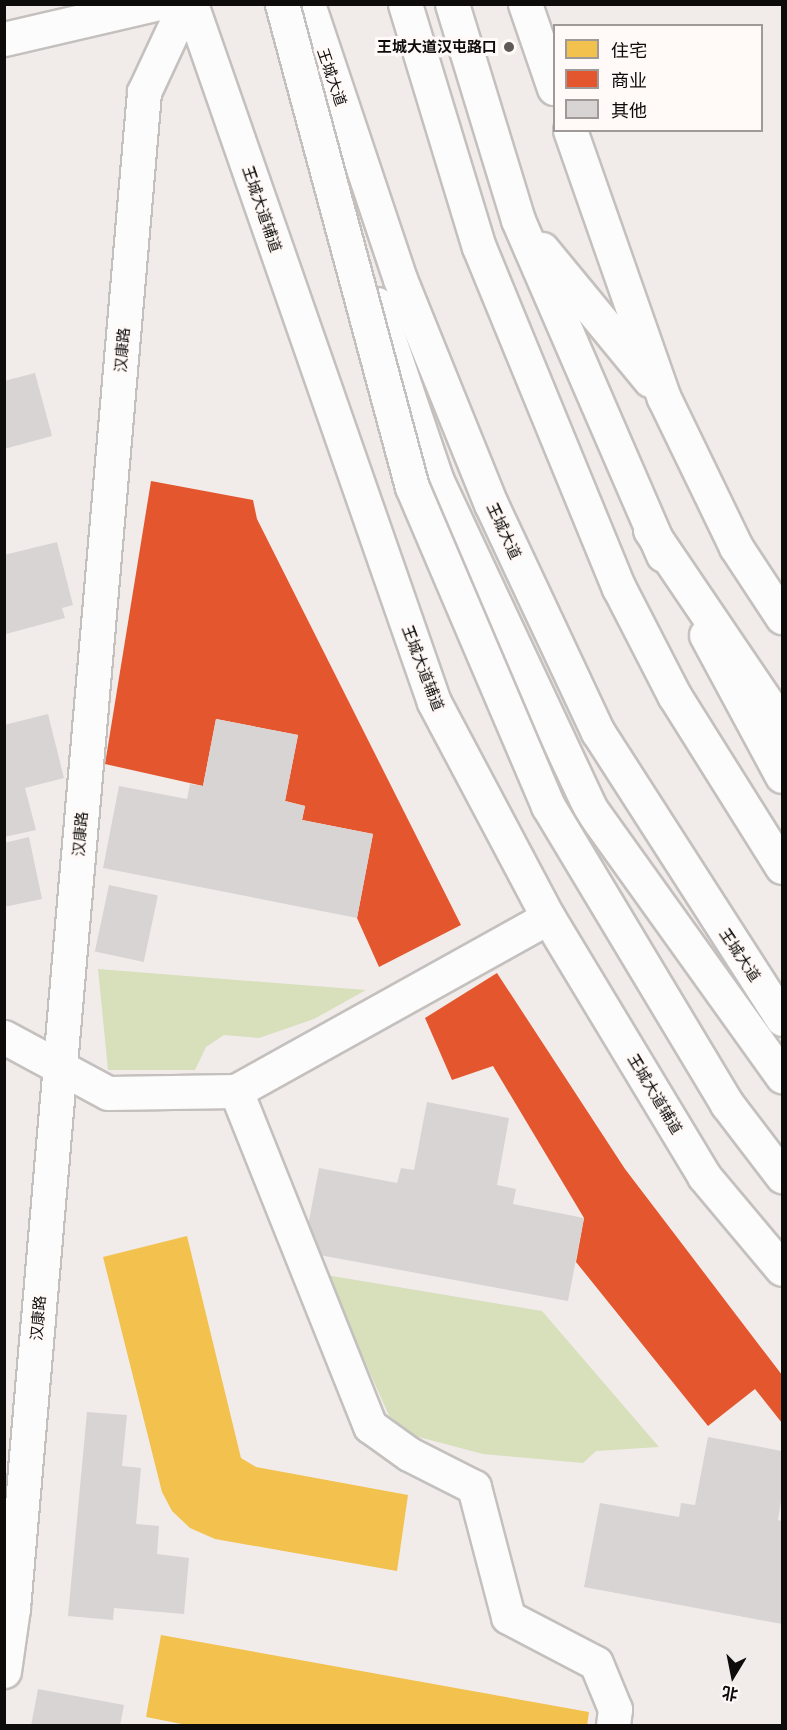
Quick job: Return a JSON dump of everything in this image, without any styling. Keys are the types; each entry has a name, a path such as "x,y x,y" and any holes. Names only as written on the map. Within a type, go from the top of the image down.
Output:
{"main road":[{"path":"4,39 154,4"},
{"name":"汉康路","path":"4,1671 60,1066 144,92 185,4"},
{"name":"王城大道辅道","path":"191,4 434,702 548,917 704,1176 783,1269"},
{"path":"274,4 437,481 590,808 781,1077"},
{"path":"282,4 412,487 539,784 727,1104 783,1176"},
{"name":"王城大道","path":"308,4 400,279 490,504 598,732 783,1019"},
{"path":"405,4 479,247 619,588 674,695 783,867"},
{"path":"452,4 518,220 650,530 783,776"},
{"path":"525,4 553,82"},
{"path":"571,132 664,398 736,547 783,616"},
{"path":"518,220 664,398"},
{"path":"650,530 783,725"},
{"path":"4,1037 108,1093 236,1091 548,917"},
{"path":"236,1091 369,1426 408,1454 474,1486 508,1617 596,1663 615,1709 613,1725"}],"green space":[{"path":"98,969 366,990 314,1019 259,1038 224,1035 206,1047 195,1070 108,1070"},
{"path":"326,1275 542,1311 659,1447 596,1451 583,1463 483,1454 396,1431"}],"building: 住宅":[{"path":"187,1236 241,1458 256,1467 408,1495 397,1571 215,1539 190,1528 172,1511 162,1492 103,1257"},
{"path":"161,1635 589,1712 587,1726 192,1726 146,1717"}],"building: 商业":[{"path":"151,481 253,500 257,519 461,925 379,967 357,918 373,834 302,820 305,806 285,801 298,735 216,719 203,786 105,764"},
{"path":"497,973 625,1169 782,1375 782,1423 755,1389 708,1426 576,1262 584,1218 493,1066 452,1080 425,1018"}],"building: 其他":[{"path":"35,373 52,436 4,449 4,381"},
{"path":"57,542 73,605 62,608 65,618 6,634 4,555"},
{"path":"48,714 64,778 25,788 36,830 4,837 4,725"},
{"path":"216,719 298,735 285,801 305,806 302,820 373,834 357,918 103,868 119,786 187,799 190,784 203,786"},
{"path":"29,837 42,899 4,907 4,843"},
{"path":"109,885 158,895 144,962 95,952"},
{"path":"427,1102 509,1118 497,1185 516,1189 513,1204 584,1218 568,1301 303,1252 319,1168 397,1183 401,1168 414,1170"},
{"path":"87,1412 127,1415 122,1466 141,1468 136,1524 159,1526 157,1554 189,1558 184,1614 114,1608 113,1620 68,1616"},
{"path":"708,1437 782,1451 782,1495 778,1520 782,1521 782,1624 584,1587 600,1503 679,1517 681,1503 695,1505"},
{"path":"38,1689 124,1705 120,1726 31,1726"}],"place":[{"name":"王城大道汉屯路口","path":"509,47"}]}
